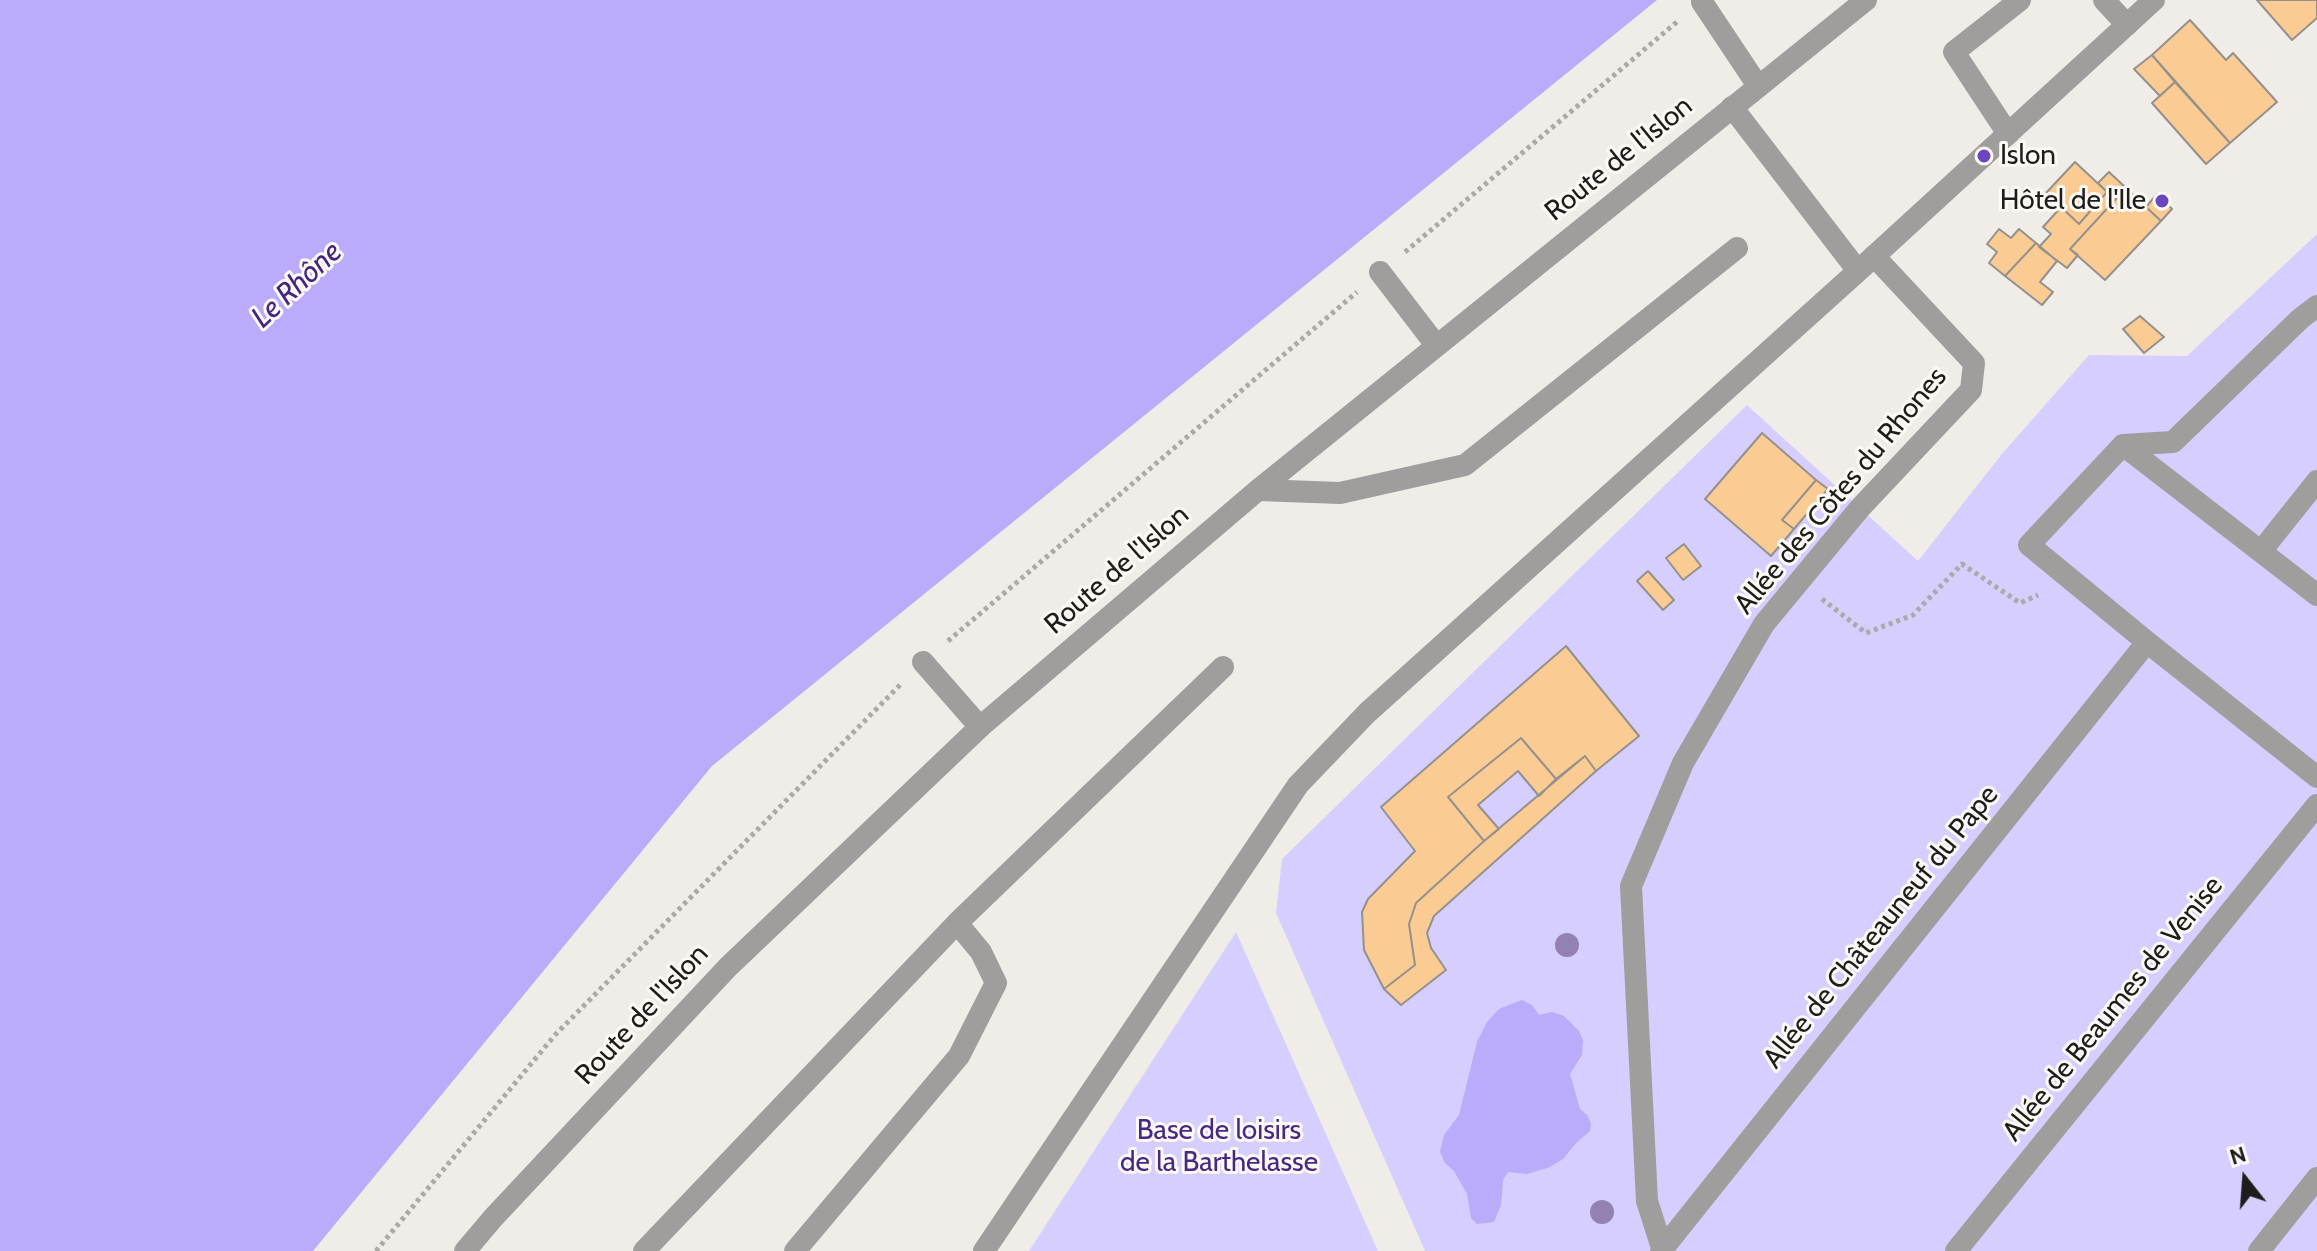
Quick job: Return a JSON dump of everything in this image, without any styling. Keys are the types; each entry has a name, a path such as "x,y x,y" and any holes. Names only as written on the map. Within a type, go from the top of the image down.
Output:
{"street":[{"name":"Route de l'Islon","path":"465,1251 728,967 980,727 1258,490 1866,0"},
{"path":"2008,134 1954,52 2020,0"},
{"path":"2104,0 2127,25"},
{"path":"984,1251 1298,785 1367,713 2154,0"},
{"path":"1702,2 1758,86"},
{"name":"Allée des Côtes du Rhones","path":"1662,1250 1647,1201 1631,886 1683,763 1764,624 1860,508 1971,390 1974,363 1866,264 1732,107"},
{"path":"1258,490 1340,493 1465,465 1737,248"},
{"path":"1380,272 1436,345"},
{"path":"2317,306 2173,442 2123,445 2029,545 2317,777"},
{"path":"2123,445 2317,595"},
{"path":"2262,550 2317,481"},
{"name":"Allée de Châteauneuf du Pape","path":"1662,1250 2147,642"},
{"path":"923,662 980,727"},
{"path":"644,1251 957,923 1223,667"},
{"name":"Allée de Beaumes de Venise","path":"1956,1251 2317,805"},
{"path":"795,1251 959,1056 996,983 981,952 957,923"},
{"path":"2259,1251 2317,1178"}],"path":[{"path":"376,1251 555,1035 923,662 1702,2"},
{"path":"1799,582 1866,633 1913,615 1962,564 2020,603 2074,582"}],"green space":[{"path":"2317,234 2317,1251 1425,1251 1276,913 1282,859 1747,405 1918,561 2001,455 2089,355 2187,356"},
{"name":"Base de loisirs de la Barthelasse","path":"1236,932 1378,1251 1029,1251"}],"water":[{"name":"Le Rhône","path":"0,0 1657,0 712,766 313,1251 0,1251"},
{"path":"1522,1000 1532,1005 1539,1015 1552,1012 1564,1016 1579,1031 1583,1040 1582,1055 1570,1074 1580,1109 1591,1123 1590,1131 1563,1159 1550,1167 1527,1174 1508,1172 1503,1180 1501,1205 1494,1222 1477,1224 1471,1218 1467,1194 1440,1152 1444,1135 1459,1115 1477,1042 1487,1022 1499,1009"}],"building":[{"path":"2257,0 2317,0 2317,18 2292,40"},
{"path":"2190,20 2226,60 2233,53 2277,102 2230,143 2152,55"},
{"path":"2152,55 2175,82 2160,96 2134,69"},
{"path":"2175,82 2230,143 2206,164 2152,103"},
{"path":"2075,162 2107,192 2079,224 2046,193"},
{"path":"2109,172 2126,188 2070,249 2078,255 2067,268 2039,247 2051,234 2043,227 2061,207 2079,224 2107,192 2098,183"},
{"path":"2126,188 2161,221 2105,280 2070,249"},
{"path":"2157,194 2172,209 2161,221 2146,207"},
{"path":"1999,229 2011,238 2019,229 2036,243 2005,276 1989,263 1997,252 1987,244"},
{"path":"2036,243 2057,261 2040,282 2053,292 2042,305 2005,276"},
{"path":"2140,316 2164,337 2144,353 2123,329"},
{"path":"1762,433 1816,480 1782,520 1794,529 1771,556 1705,499"},
{"path":"1816,480 1828,489 1794,529 1782,520"},
{"path":"1684,544 1701,566 1683,580 1666,558"},
{"path":"1648,571 1674,600 1663,610 1637,581"},
{"path":"1566,646 1639,736 1596,771 1585,756 1556,779 1521,738 1448,797 1484,841 1416,903 1409,924 1415,965 1384,989 1364,950 1362,912 1368,899 1415,851 1381,807"},
{"path":"1521,738 1556,779 1539,796 1518,771 1478,805 1499,829 1484,841 1448,797"},
{"path":"1585,756 1596,771 1434,916 1427,933 1431,948 1446,970 1401,1005 1384,989 1415,965 1409,924 1416,903"}],"place":[{"name":"Islon","path":"1984,156"},
{"name":"Hôtel de l'Ile","path":"2162,201"}]}
